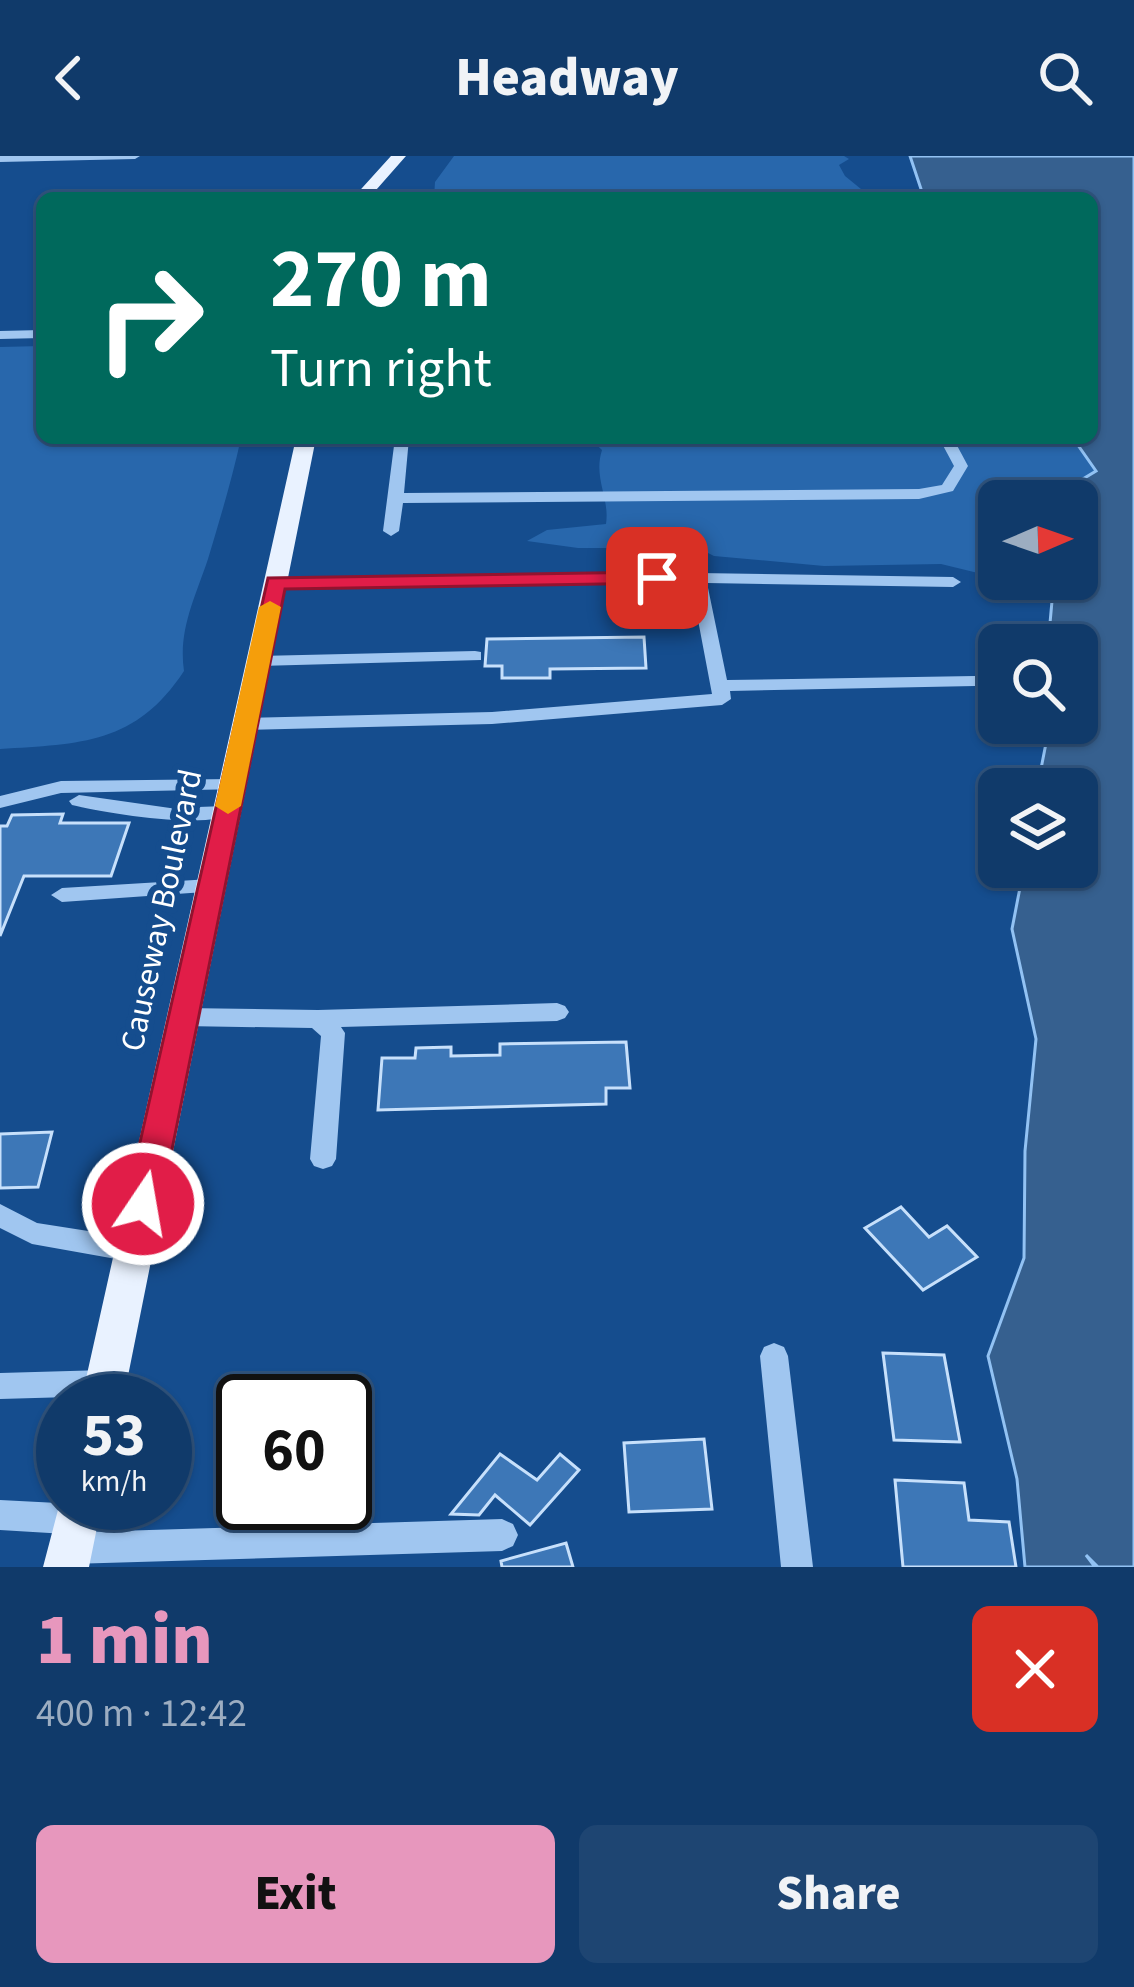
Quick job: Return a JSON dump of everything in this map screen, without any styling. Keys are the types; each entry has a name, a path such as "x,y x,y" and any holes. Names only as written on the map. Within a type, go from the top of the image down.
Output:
{"main road":[{"path":"366,192 399,156"},
{"path":"390,192 418,160"},
{"name":"Causeway Boulevard","path":"108,1374 305,444"}],"street":[{"path":"0,159 135,156"},
{"path":"0,334 36,334"},
{"path":"391,531 401,444"},
{"path":"396,498 919,494 948,488 961,466 949,444"},
{"path":"275,582 698,578 953,582"},
{"path":"245,724 492,718 722,699 698,578"},
{"path":"259,661 476,656"},
{"path":"719,686 975,681"},
{"path":"0,802 61,787 229,799"},
{"path":"79,801 170,814 229,799"},
{"path":"62,895 211,886"},
{"path":"183,1017 318,1019 556,1012"},
{"path":"318,1019 333,1033 323,1160"},
{"path":"0,1215 32,1233 134,1250"},
{"path":"774,1356 797,1567"},
{"path":"0,1386 36,1388"},
{"path":"0,1515 73,1534 502,1535"}],"shaded area":[{"path":"454,156 844,156 849,159 839,165 845,176 865,192 434,192 435,182"},
{"path":"910,156 1134,156 1134,1567 1098,1567 1086,1555 1095,1567 1025,1567 1017,1479 988,1356 1024,1258 1025,1151 1036,1039 1012,929 1020,888 1098,888 1098,768 1041,768 1046,744 1098,744 1098,624 1050,623 1052,600 1098,600 1098,480 1081,480 1096,471 1077,444 1098,444 1098,192 922,192"},
{"path":"36,346 36,444 239,444 186,628 184,671 146,713 104,736 0,749 0,347"},
{"path":"1098,442 1134,469 1094,480 978,480 978,573 941,564 824,566 714,556 698,548 578,548 527,541 547,530 606,524 599,470 602,450 596,444"}],"building":[{"path":"644,637 646,668 550,669 550,678 502,678 502,666 485,666 487,639"},
{"path":"63,814 60,823 129,823 111,876 24,876 0,936 0,826 7,826 12,815"},
{"path":"626,1042 630,1088 606,1088 606,1104 378,1110 382,1058 415,1058 416,1048 451,1047 451,1056 500,1055 500,1044"},
{"path":"52,1132 38,1187 0,1188 0,1134"},
{"path":"901,1207 929,1237 947,1226 977,1257 923,1290 865,1228"},
{"path":"883,1353 944,1355 960,1442 894,1440"},
{"path":"704,1439 712,1509 629,1512 624,1443"},
{"path":"500,1454 537,1480 560,1454 579,1470 530,1525 495,1495 479,1515 451,1514"},
{"path":"895,1480 964,1483 969,1520 1009,1522 1016,1567 903,1567"},
{"path":"566,1543 573,1567 502,1567 501,1561"}],"slow traffic":[{"path":"228,806 270,607"}],"route":[{"path":"143,1204 275,582 657,578"}]}
